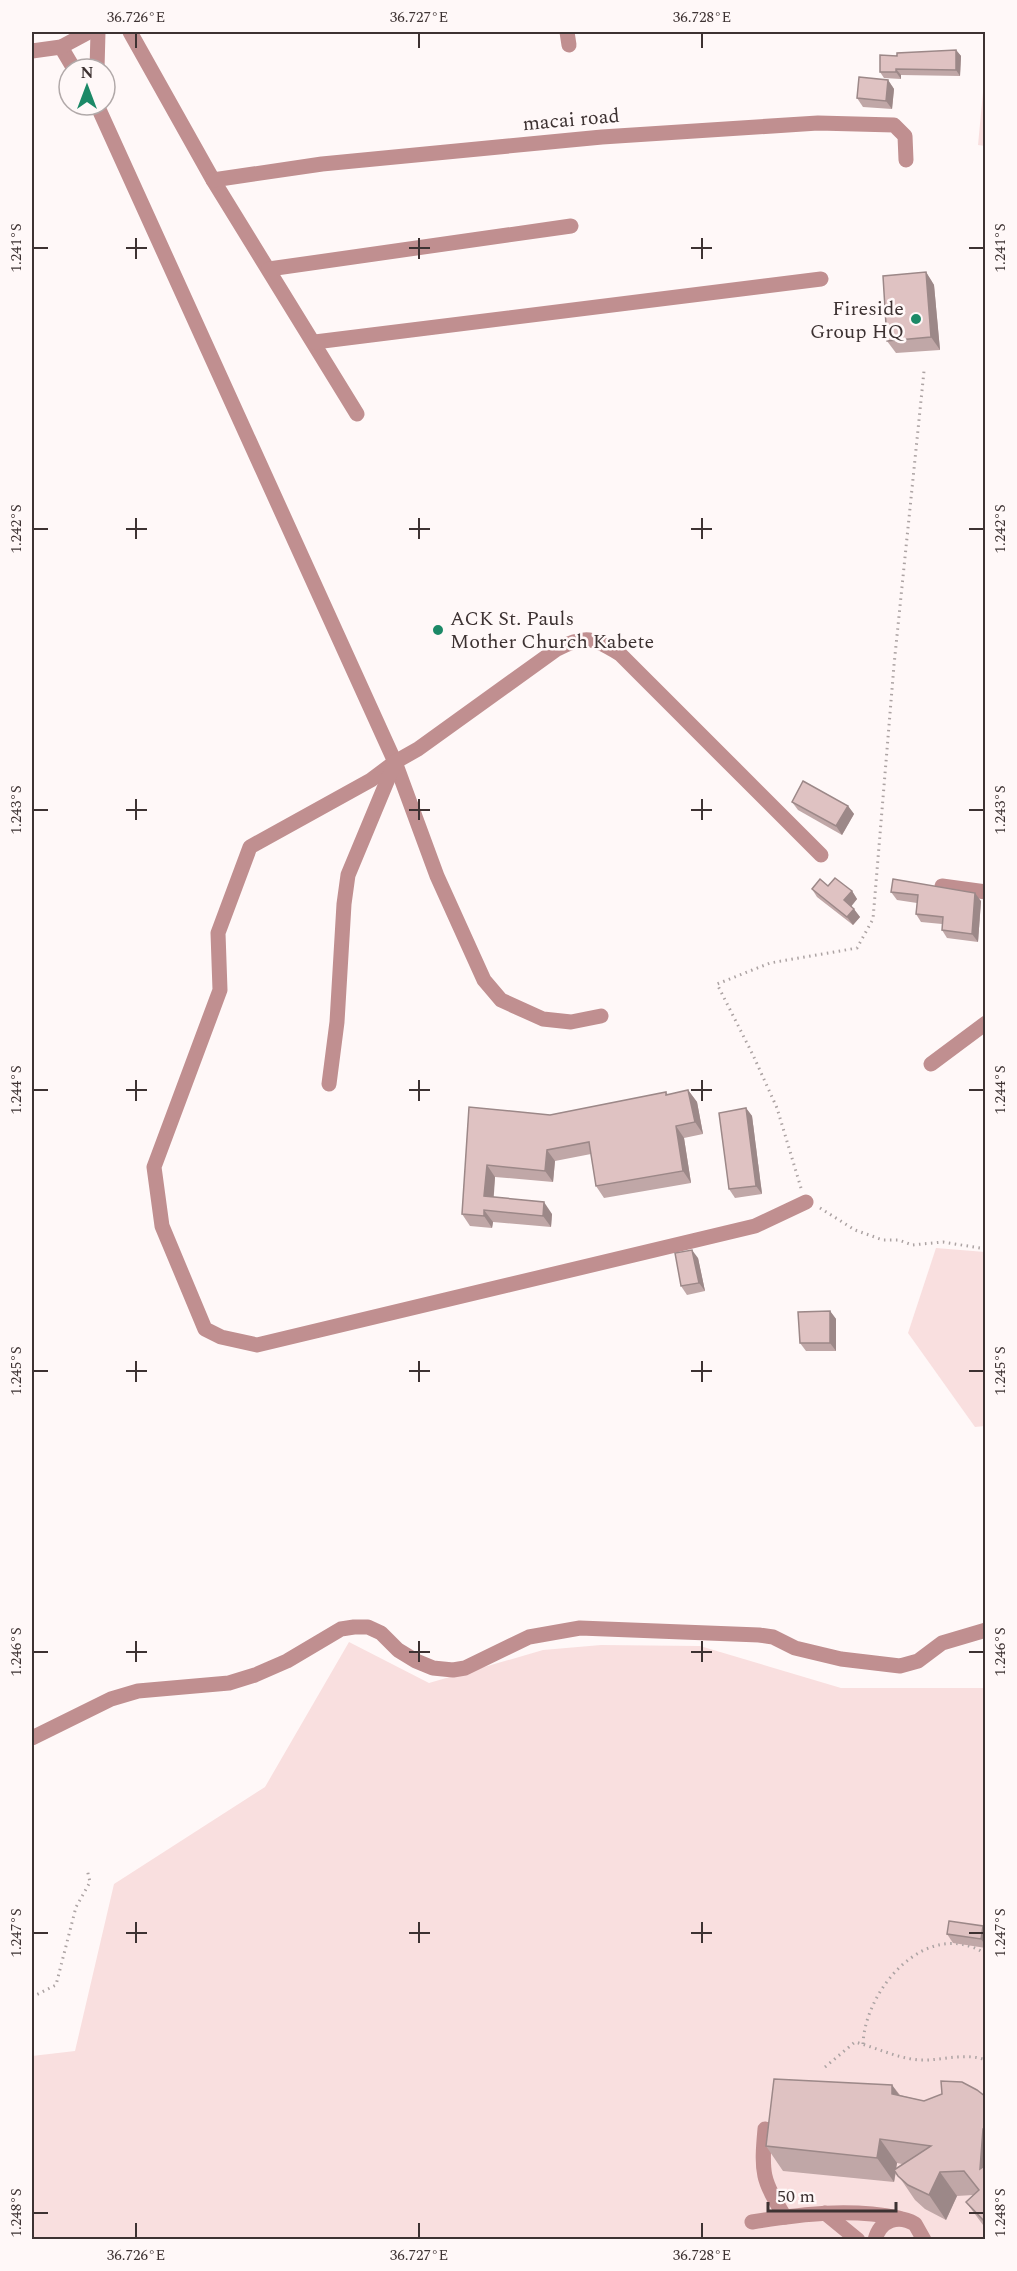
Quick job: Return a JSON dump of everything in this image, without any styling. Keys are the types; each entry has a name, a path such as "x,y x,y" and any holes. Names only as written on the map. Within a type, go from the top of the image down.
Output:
{"street":[{"path":"32,51 61,47 89,32"},
{"path":"97,57 98,32"},
{"path":"130,32 213,180 315,342 357,414"},
{"path":"61,47 67,57"},
{"path":"102,117 395,762 437,876 484,980 501,1000 543,1019 571,1022 601,1016"},
{"name":"macai road","path":"213,180 322,164 602,137 818,123 894,125 905,136 906,160"},
{"path":"269,269 571,226"},
{"path":"315,342 821,279"},
{"path":"806,1202 755,1226 257,1345 221,1337 206,1329 162,1226 154,1167 220,990 218,933 249,847 371,780 557,649 578,638 597,640 620,654 821,855"},
{"path":"329,1084 337,1022 348,875 395,762"},
{"path":"942,886 986,892"},
{"path":"931,1064 986,1023"},
{"path":"32,1738 111,1699 138,1691 229,1683 255,1675 287,1661 340,1629 354,1627 368,1627 381,1633 398,1650 416,1661 434,1668 453,1670 465,1668 529,1637 580,1628 759,1635 773,1637 795,1648 841,1659 900,1666 918,1661 942,1643 986,1630"},
{"path":"765,2129 763,2175 785,2217"},
{"path":"752,2222 825,2213 868,2212 899,2218 915,2224 924,2239"},
{"path":"825,2213 858,2240"},
{"path":"874,2240 883,2225 899,2218"}],"path":[{"path":"924,371 893,676 873,919 856,948 770,963 717,984 777,1108 806,1202 855,1230 883,1240 899,1240 912,1245 943,1242 986,1250"},
{"path":"32,1997 56,1985 76,1907 90,1882 87,1869"},
{"path":"863,2044 863,2030 869,2012 902,1963 920,1953 948,1944 976,1947 986,1953"},
{"path":"825,2067 855,2042 907,2058 922,2060 966,2056 986,2060"}],"shaded area":[{"path":"985,71 985,146 978,145"},
{"path":"936,1248 985,1252 985,1426 975,1427 908,1333"},
{"path":"349,1642 429,1683 543,1650 601,1645 700,1646 841,1688 985,1688 985,2239 32,2239 32,2056 75,2051 114,1884 265,1787"}],"building":[{"path":"956,50 956,70 896,69 896,72 880,72 880,55 897,56 897,53"},
{"path":"859,77 888,80 886,101 857,98"},
{"name":"Fireside Group HQ","path":"926,272 931,337 887,341 883,276"},
{"path":"803,781 848,806 836,826 792,802"},
{"path":"835,878 852,891 844,900 854,909 847,917 812,889 820,879 828,886"},
{"path":"893,879 975,893 972,934 942,930 943,917 916,914 918,895 891,892"},
{"path":"688,1090 695,1122 676,1126 683,1171 596,1186 589,1142 547,1150 545,1171 487,1165 484,1196 544,1202 543,1216 484,1210 484,1216 462,1214 469,1107 550,1115 666,1092 666,1095"},
{"path":"746,1108 756,1186 729,1189 719,1113"},
{"path":"692,1250 699,1283 681,1286 675,1253"},
{"path":"830,1311 830,1343 800,1343 798,1312"},
{"path":"949,1921 983,1926 981,1939 947,1934"},
{"path":"774,2079 892,2085 892,2094 924,2101 942,2094 941,2081 962,2082 977,2090 986,2097 986,2129 983,2129 980,2169 986,2165 986,2223 966,2202 979,2190 964,2171 940,2172 929,2195 908,2185 898,2176 894,2170 931,2146 880,2139 877,2158 766,2146"}],"place":[{"name":"Fireside Group HQ","path":"916,319"},
{"name":"ACK St. Pauls Mother Church Kabete","path":"438,630"}]}
